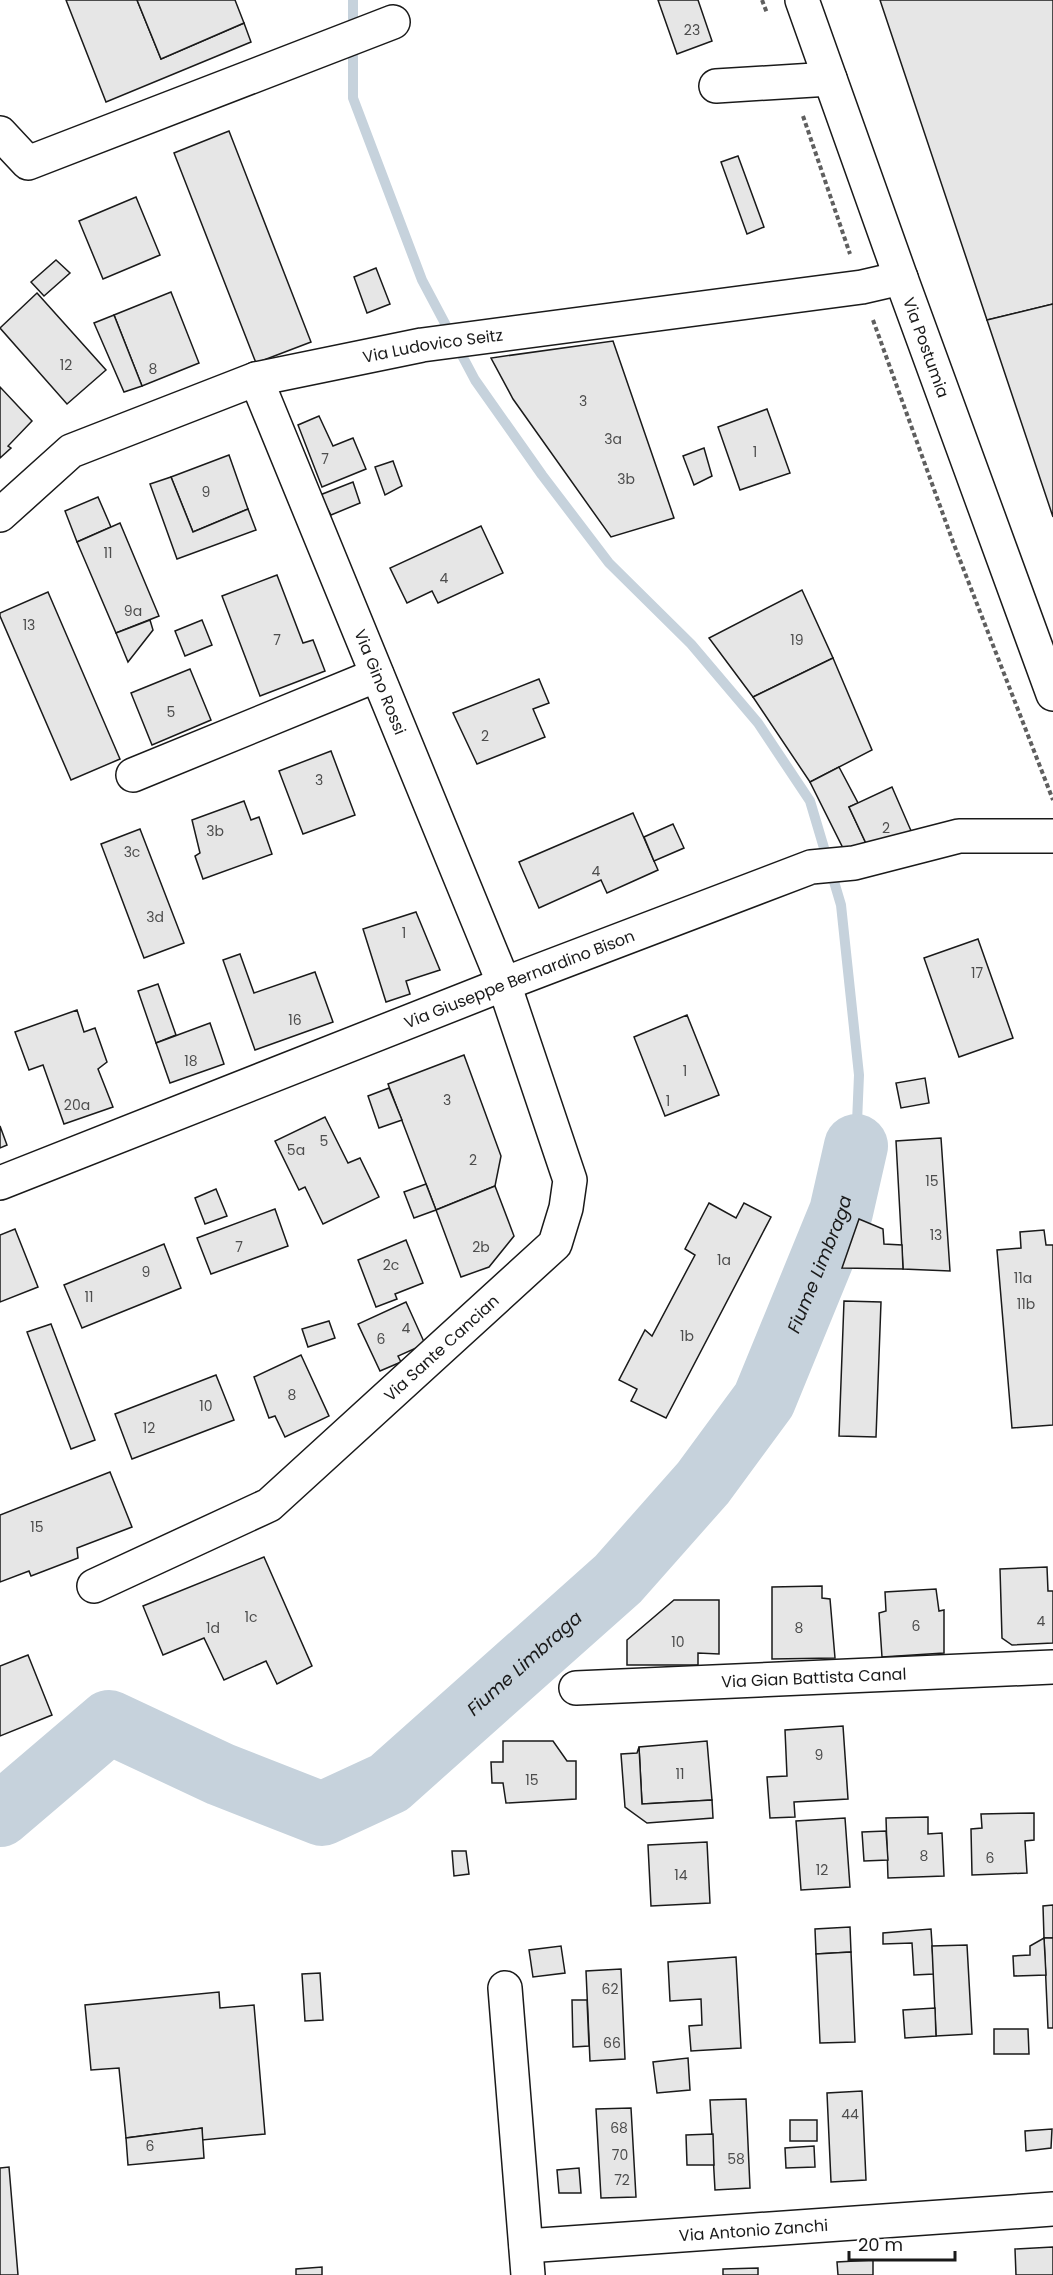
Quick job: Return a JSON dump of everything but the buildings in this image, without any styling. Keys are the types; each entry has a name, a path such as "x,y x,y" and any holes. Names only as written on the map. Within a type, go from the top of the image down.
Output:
{"street":[{"name":"Via Postumia","path":"802,0 1053,694"},
{"path":"0,133 28,163 393,22"},
{"path":"716,86 830,79"},
{"name":"Via Ludovico Seitz","path":"0,515 71,451 256,379 422,345 862,287 901,278"},
{"name":"Via Gino Rossi","path":"256,379 504,984"},
{"path":"133,776 377,675"},
{"name":"Via Giuseppe Bernardino Bison","path":"0,1183 504,984 811,867 854,863 959,836 1053,837"},
{"name":"Via Sante Cancian","path":"94,1586 269,1504 555,1245 566,1208 570,1180 504,984"},
{"name":"Via Gian Battista Canal","path":"576,1688 1053,1667"},
{"name":"Via Antonio Zanchi","path":"505,1988 527,2261 1053,2209"}],"path":[{"path":"762,0 769,20"},
{"path":"791,81 953,542 1053,800"}],"waterway":[{"path":"353,0 353,98 422,280 475,380 542,475 609,563 691,644 758,723 810,801 841,905 859,1075 856,1146"},
{"name":"Fiume Limbraga","path":"0,1815 109,1722 220,1774 322,1814 389,1783 618,1579 703,1483 764,1400 841,1212 856,1146"}]}
